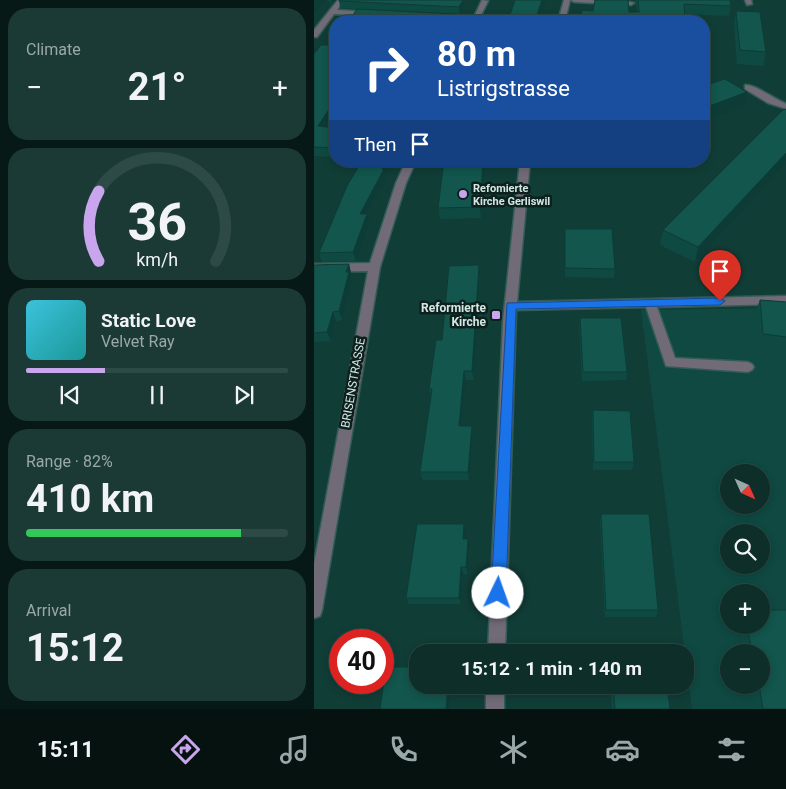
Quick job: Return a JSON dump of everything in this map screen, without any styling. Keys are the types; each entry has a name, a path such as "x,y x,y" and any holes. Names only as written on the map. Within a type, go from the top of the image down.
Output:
{"street":[{"path":"314,35 341,0"},
{"path":"563,15 567,0"},
{"path":"574,0 631,1 633,14"},
{"path":"478,15 485,1"},
{"path":"331,12 382,15"},
{"path":"748,87 786,108"},
{"name":"BRISENSTRASSE","path":"314,610 374,267 408,167"},
{"path":"496,644 511,306 524,167"},
{"path":"314,268 374,267"},
{"path":"511,306 786,300"},
{"path":"650,303 670,362 748,367"},
{"path":"495,694 495,709"}],"shaded area":[{"path":"786,308 786,709 692,709 690,694 694,694 694,644 684,644 641,310"}],"building":[{"path":"339,0 463,0 459,7"},
{"path":"515,0 542,0 537,15 510,15"},
{"path":"595,0 628,0 629,12 639,12 638,0 730,0 731,6 684,4 685,15 581,15 582,10 593,11"},
{"path":"357,9 455,14 454,15 353,15"},
{"path":"736,11 760,12 766,52 740,50"},
{"path":"321,45 329,45 329,109 318,126 329,127 329,148 314,147 314,54"},
{"path":"725,79 747,92 710,106 710,84"},
{"path":"784,109 787,110 787,152 698,247 663,230"},
{"path":"358,167 383,167 382,169 384,169 360,214 367,214 353,252 319,253 347,186"},
{"name":"Refomierte Kirche Gerliswil","path":"443,167 483,167 480,207 438,208"},
{"path":"565,229 612,229 615,269 565,268"},
{"path":"349,264 346,272 349,272 339,311 333,312 327,332 314,333 314,265"},
{"path":"479,265 472,371 464,371 459,426 472,426 468,472 420,472 432,389 429,389 436,340 442,340 449,266"},
{"path":"760,300 787,302 787,337 763,334"},
{"path":"580,318 621,318 627,372 583,372"},
{"path":"593,410 630,411 634,462 594,462"},
{"path":"601,514 649,514 658,610 606,610"},
{"path":"417,524 464,524 463,539 468,539 466,567 461,567 459,598 406,598"},
{"path":"770,610 787,610 787,709 763,709 760,694 770,694 770,644 751,644 749,634 770,634"},
{"path":"394,667 409,667 409,694 447,694 446,709 380,709 382,694 394,694"},
{"path":"614,694 668,694 670,709 615,709"}],"place":[{"name":"Refomierte Kirche Gerliswil","path":"463,194"},
{"name":"Reformierte Kirche","path":"496,315"}],"route":[{"path":"498,593 511,306 720,301"}]}
